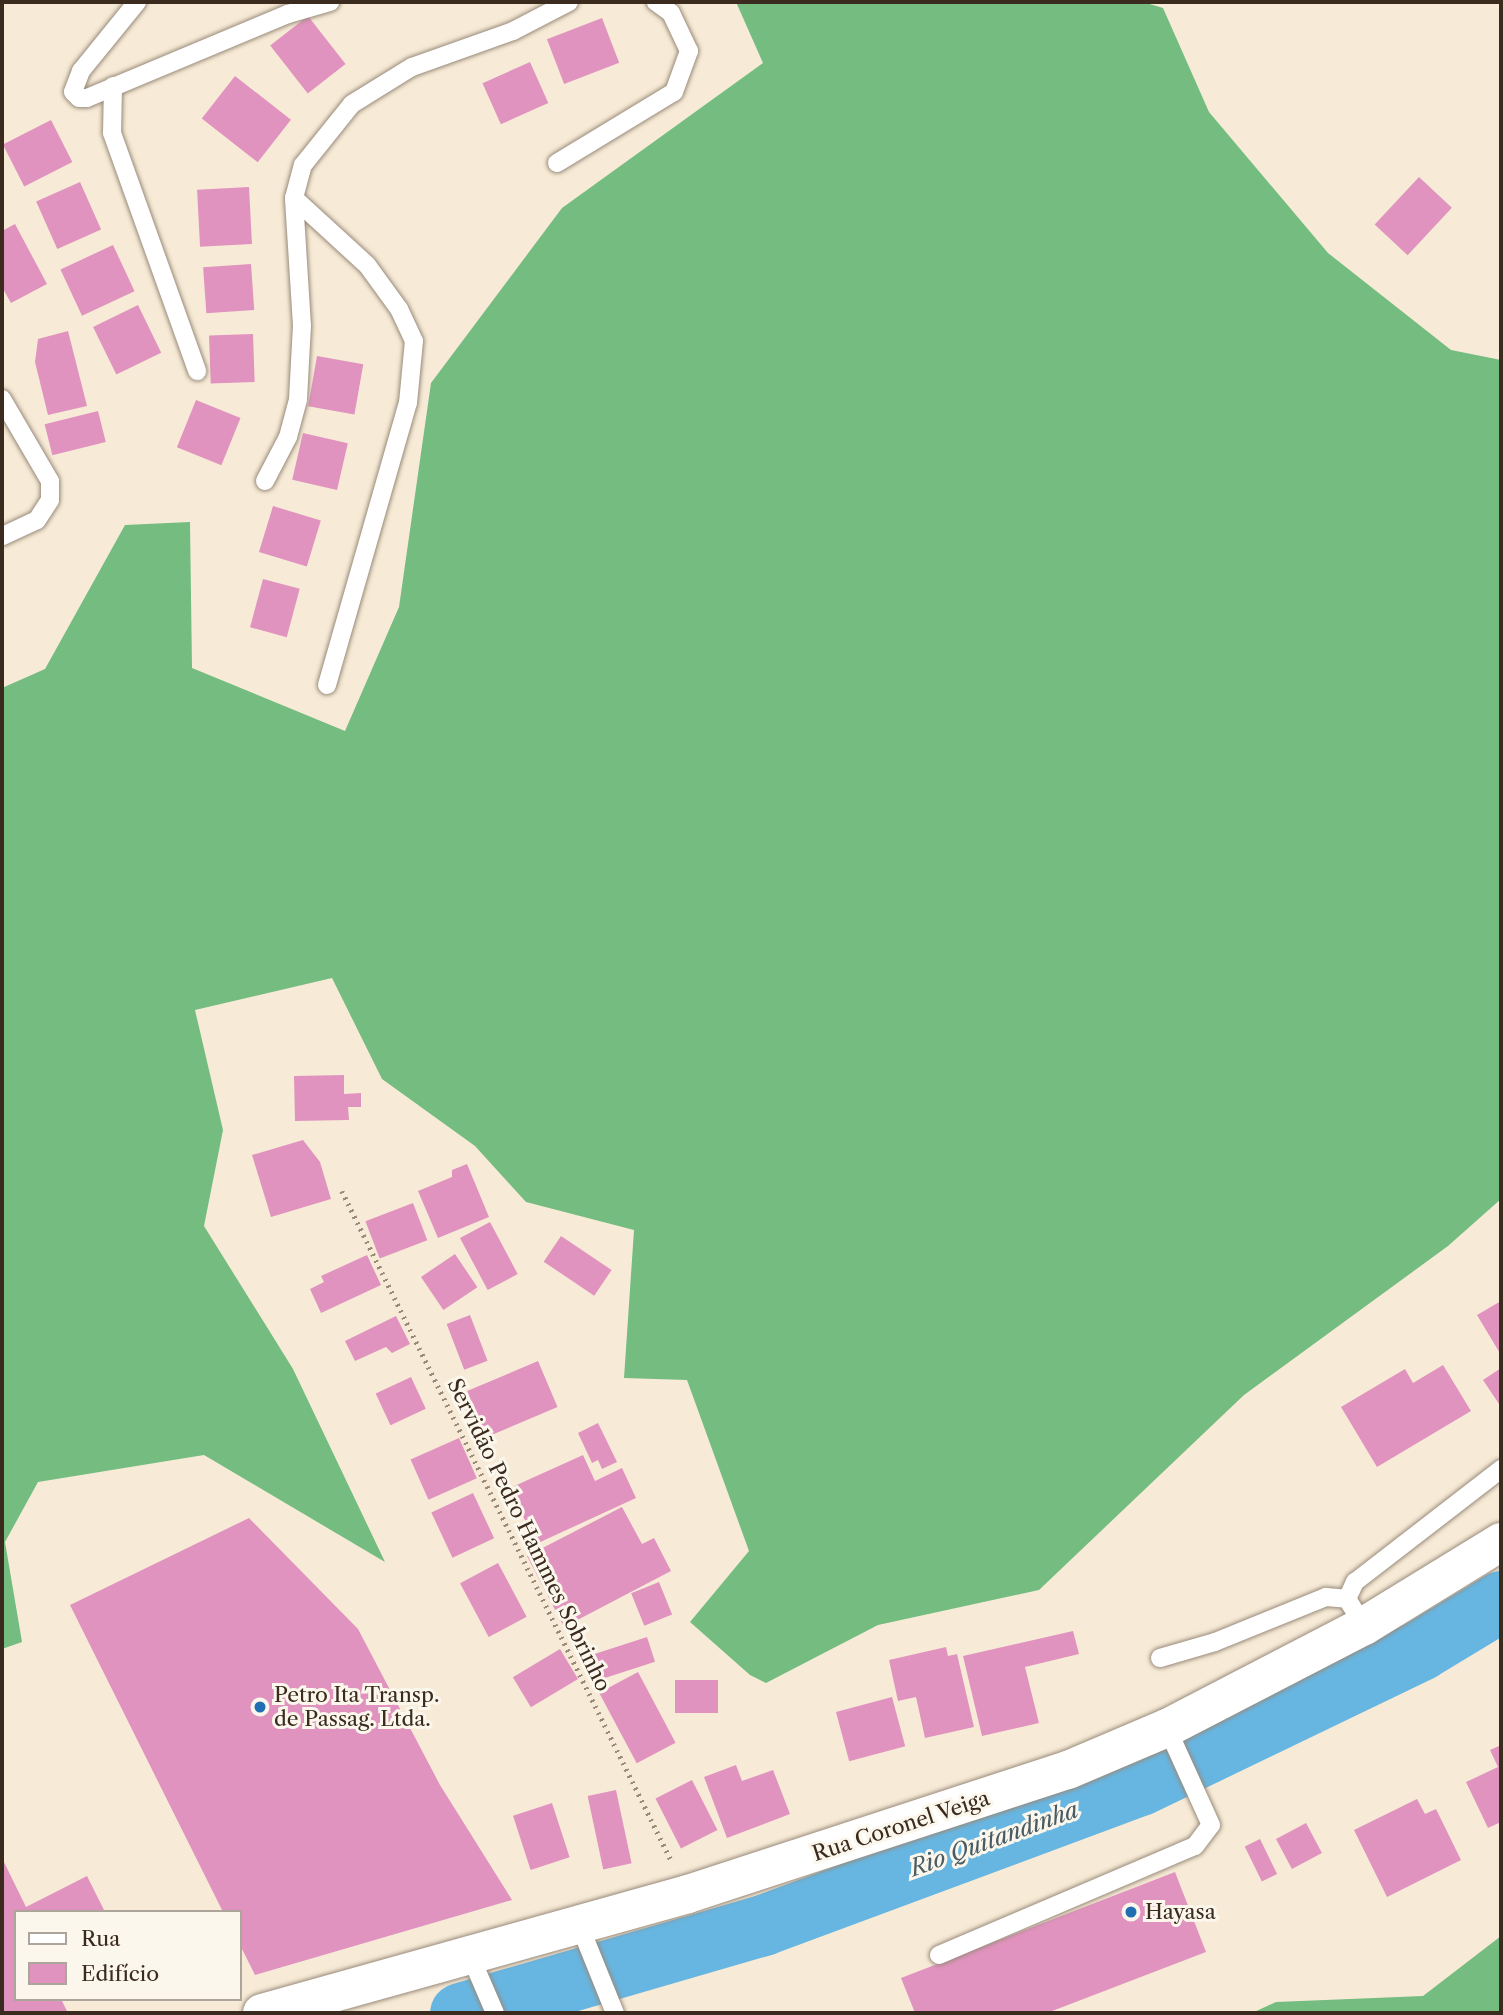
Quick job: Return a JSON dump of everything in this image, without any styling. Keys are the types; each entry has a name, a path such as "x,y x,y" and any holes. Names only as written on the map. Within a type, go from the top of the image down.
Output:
{"main road":[{"name":"Rua Coronel Veiga","path":"262,2013 688,1894 1068,1770 1167,1728 1356,1613 1501,1542"}],"lane":[{"path":"137,2 88,60 73,92 88,98 288,14 330,2"},
{"path":"265,481 288,437 298,399 302,326 294,198 303,165 352,104 412,67 513,31 569,2"},
{"path":"557,163 674,92 689,51 671,13 656,2"},
{"path":"113,86 111,132 197,370"},
{"path":"294,198 367,265 399,309 414,341 408,403 327,685"},
{"path":"2,399 50,481 50,500 37,520 2,536"},
{"path":"1160,1658 1215,1643 1326,1597 1356,1613 1355,1582 1501,1469"},
{"path":"939,1955 1195,1846 1211,1825 1167,1728"},
{"path":"579,1924 615,2012"},
{"path":"470,1955 495,2013"}],"path":[{"name":"Servidão Pedro Hammes Sobrinho","path":"342,1191 688,1894"}],"green space":[{"path":"736,2 1143,2 1163,8 1209,112 1328,253 1451,350 1501,360 1501,1199 1448,1246 1244,1395 1039,1590 878,1625 766,1683 750,1675 690,1622 749,1551 687,1380 624,1378 634,1230 526,1202 475,1146 382,1079 332,978 195,1010 223,1130 204,1226 293,1369 385,1562 204,1455 38,1482 5,1542 22,1642 2,1649 2,688 45,669 125,525 190,522 192,668 345,731 399,607 431,383 562,208 763,63"},
{"path":"1501,1936 1501,2013 1252,2013 1276,2002 1423,1996"}],"building":[{"path":"308,16 346,64 308,94 270,46"},
{"path":"602,18 619,63 564,84 547,39"},
{"path":"530,62 548,103 501,124 482,83"},
{"path":"235,76 291,120 258,162 202,119"},
{"path":"51,120 72,162 24,186 3,145"},
{"path":"1419,177 1452,208 1408,255 1375,225"},
{"path":"80,182 101,230 57,249 36,202"},
{"path":"249,187 252,244 200,247 197,190"},
{"path":"15,224 47,284 11,303 2,287 2,231"},
{"path":"113,245 135,291 82,316 60,270"},
{"path":"251,264 254,310 206,313 203,267"},
{"path":"138,305 161,353 116,375 93,327"},
{"path":"68,331 87,406 48,415 35,362 38,339"},
{"path":"253,334 255,382 211,384 209,336"},
{"path":"317,356 363,364 354,414 308,406"},
{"path":"196,400 241,418 221,465 177,447"},
{"path":"98,411 106,442 52,455 45,424"},
{"path":"303,433 348,443 337,490 292,480"},
{"path":"273,506 321,521 307,567 259,552"},
{"path":"263,579 300,589 287,637 250,627"},
{"path":"344,1075 344,1094 361,1093 361,1107 348,1107 349,1120 295,1121 294,1076"},
{"path":"303,1140 320,1162 331,1199 271,1217 252,1155"},
{"path":"467,1164 489,1217 438,1238 418,1191 452,1177 452,1170"},
{"path":"413,1203 427,1240 380,1259 365,1221"},
{"path":"490,1222 518,1274 488,1290 460,1238"},
{"path":"561,1236 612,1270 594,1296 544,1262"},
{"path":"455,1254 477,1287 443,1310 421,1277"},
{"path":"367,1255 381,1285 321,1313 310,1289 324,1282 321,1276"},
{"path":"1501,1301 1501,1355 1477,1315"},
{"path":"470,1315 488,1361 464,1370 447,1324"},
{"path":"396,1316 410,1344 392,1353 386,1347 355,1361 345,1341"},
{"path":"538,1361 558,1407 487,1437 467,1391"},
{"path":"1443,1365 1471,1411 1377,1467 1341,1407 1405,1369 1413,1383"},
{"path":"1501,1368 1501,1407 1483,1380"},
{"path":"411,1377 426,1409 390,1425 376,1393"},
{"path":"598,1423 617,1462 602,1469 598,1460 592,1463 578,1433"},
{"path":"459,1438 477,1478 428,1500 411,1460"},
{"path":"583,1455 595,1481 622,1468 636,1498 536,1544 510,1488"},
{"path":"473,1493 494,1538 452,1558 431,1512"},
{"path":"622,1507 642,1544 654,1538 671,1571 564,1627 527,1556"},
{"name":"Petro Ita Transp. de Passag. Ltda.","path":"249,1518 358,1629 440,1785 512,1900 255,1975 242,1949 242,1910 222,1910 70,1605"},
{"path":"498,1563 527,1617 489,1637 460,1583"},
{"path":"659,1582 672,1614 644,1626 631,1593"},
{"path":"1073,1631 1079,1654 1025,1667 1039,1723 982,1736 963,1656"},
{"path":"647,1637 655,1662 602,1679 594,1654"},
{"path":"946,1647 948,1656 957,1654 974,1727 925,1738 916,1697 898,1701 889,1660"},
{"path":"560,1649 578,1679 531,1707 513,1677"},
{"path":"638,1672 676,1743 637,1763 599,1693"},
{"path":"675,1680 718,1680 718,1713 675,1713"},
{"path":"892,1697 905,1746 849,1761 836,1712"},
{"path":"1501,1745 1501,1822 1488,1828 1466,1782 1498,1767 1490,1750"},
{"path":"736,1765 742,1781 773,1770 790,1814 727,1838 704,1777"},
{"path":"692,1780 717,1830 681,1849 655,1799"},
{"path":"616,1790 632,1863 603,1869 588,1796"},
{"path":"1417,1799 1425,1814 1436,1809 1461,1860 1387,1897 1354,1830"},
{"path":"552,1803 570,1857 531,1870 513,1816"},
{"path":"1306,1823 1322,1853 1292,1869 1276,1839"},
{"path":"1260,1839 1277,1874 1262,1882 1245,1846"},
{"path":"2,1858 26,1907 87,1876 104,1910 14,1910 14,2001 62,2001 68,2013 2,2013"},
{"name":"Hayasa","path":"1175,1872 1206,1952 1047,2013 915,2013 901,1978"}],"waterway":[{"name":"Rio Quitandinha","path":"460,2013 763,1925 1140,1785 1420,1650 1501,1601"}],"place":[{"name":"Petro Ita Transp. de Passag. Ltda.","path":"260,1707"},
{"name":"Hayasa","path":"1131,1912"}]}
